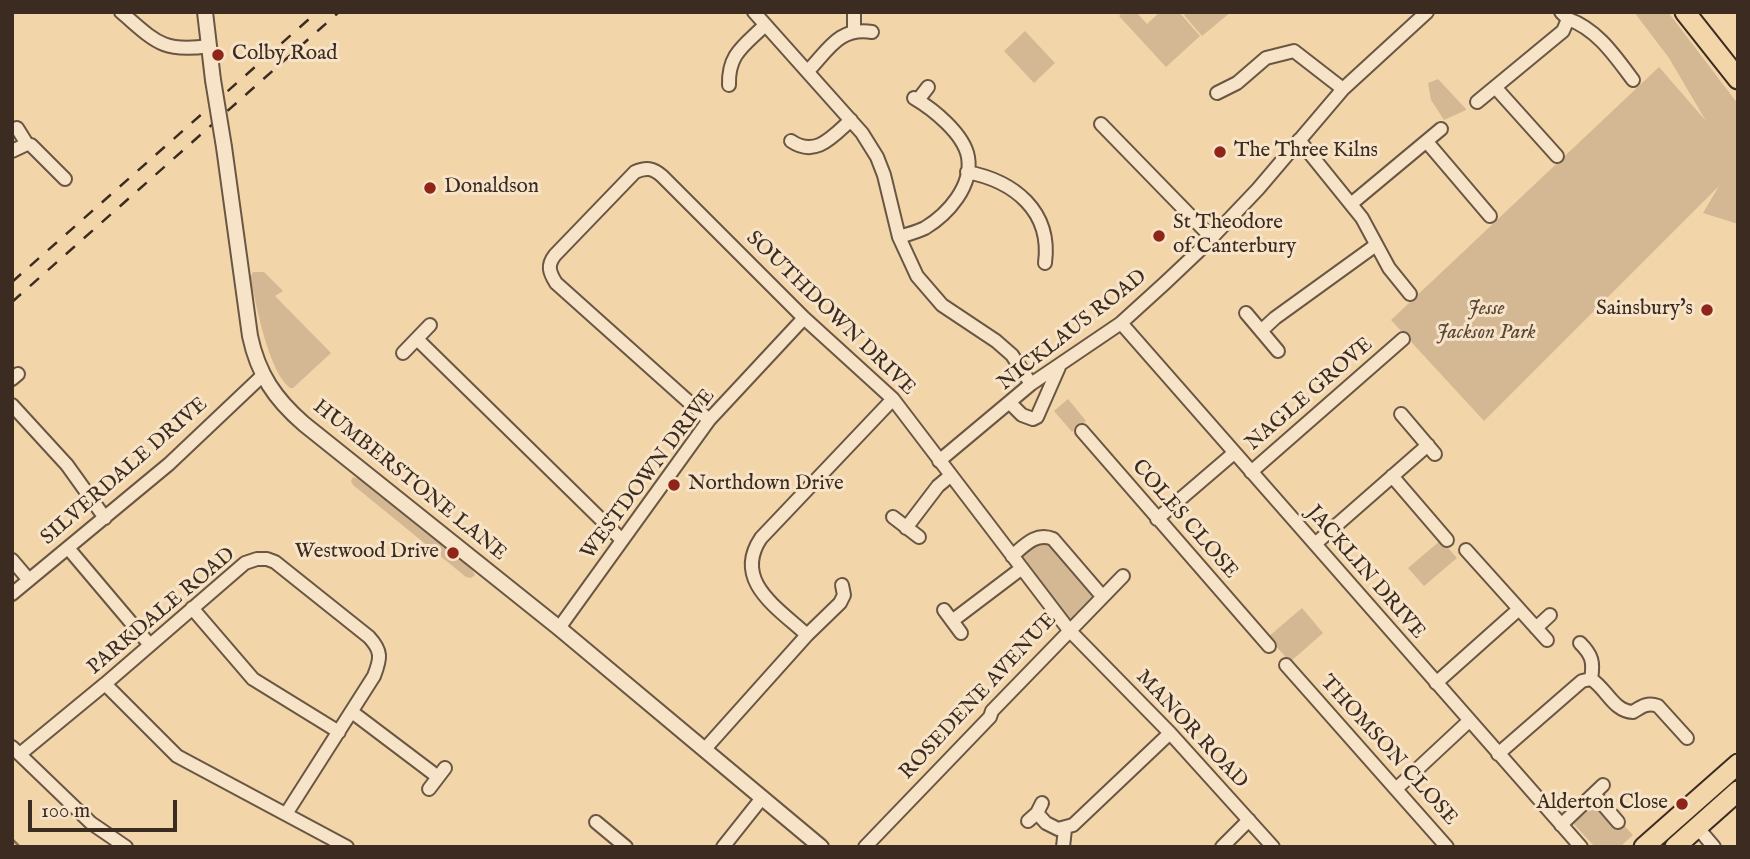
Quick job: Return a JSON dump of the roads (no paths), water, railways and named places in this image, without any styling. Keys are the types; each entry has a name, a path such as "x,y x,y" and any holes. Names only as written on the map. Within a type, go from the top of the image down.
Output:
{"highway":[{"path":"1685,12 1738,79"},
{"path":"1644,847 1738,764"},
{"path":"1675,847 1738,791"}],"street":[{"path":"121,12 156,42 171,48 209,46"},
{"name":"HUMBERSTONE LANE","path":"205,12 254,357 262,376 284,407 559,628 821,847"},
{"path":"754,12 851,120 877,158 884,175 899,237 908,259 929,291 957,317 996,341 1012,355 1031,384"},
{"name":"NICKLAUS ROAD","path":"939,461 1011,404 1031,384 1121,323 1212,238 1343,89 1427,12"},
{"path":"854,14 855,31"},
{"path":"1477,102 1563,31 1565,16 1582,24 1592,33 1620,73 1633,80"},
{"path":"729,85 729,70 736,53 764,26"},
{"path":"808,71 838,39 855,31 873,32"},
{"path":"1217,93 1237,83 1266,58 1294,51 1343,89"},
{"path":"715,72 729,70"},
{"path":"899,237 922,229 949,209 964,184 967,172 968,157 961,139 916,99 928,87"},
{"path":"1495,87 1557,156"},
{"path":"791,141 803,154 828,141 851,120"},
{"path":"1101,124 1212,238"},
{"path":"17,128 27,144 38,151 65,179"},
{"path":"1351,204 1441,129"},
{"path":"1299,140 1351,204 1410,294"},
{"path":"1427,142 1477,208 1490,216"},
{"path":"12,151 27,144"},
{"path":"43,177 54,167"},
{"name":"SOUTHDOWN DRIVE","path":"709,421 556,283 549,268 555,255 635,172 645,168 656,170 804,318 893,399 1079,642"},
{"path":"967,172 986,175 1020,193 1053,246 1045,263"},
{"path":"1261,331 1376,245"},
{"path":"1246,313 1279,351"},
{"name":"WESTDOWN DRIVE","path":"559,628 709,421 804,318"},
{"name":"JACKLIN DRIVE","path":"1121,323 1581,847"},
{"path":"403,353 430,326"},
{"path":"417,339 622,540"},
{"name":"NAGLE GROVE","path":"1251,472 1394,342"},
{"path":"1011,404 1022,415 1033,418 1037,416 1059,366"},
{"name":"SILVERDALE DRIVE","path":"12,594 169,464 262,376"},
{"path":"807,635 764,595 752,578 751,558 754,548 893,399"},
{"path":"12,405 67,465 105,518"},
{"path":"1315,544 1392,476 1431,449 1401,414"},
{"name":"COLES CLOSE","path":"1088,433 1157,519 1269,646"},
{"path":"1157,519 1234,453"},
{"path":"906,528 938,486 950,476"},
{"path":"1392,476 1444,531"},
{"path":"892,517 919,537"},
{"path":"1013,556 1035,538 1041,536 1053,539 1102,596"},
{"path":"68,548 150,645"},
{"path":"1470,558 1547,640"},
{"name":"PARKDALE ROAD","path":"16,751 105,684 245,563 257,559 275,562 377,646 379,663 352,712 286,814"},
{"path":"12,560 29,580"},
{"path":"961,633 948,616 1022,568"},
{"name":"ROSEDENE AVENUE","path":"866,847 990,717 992,711 1123,576"},
{"path":"704,750 807,635 840,603 846,591"},
{"path":"192,608 253,679 339,732"},
{"path":"1436,683 1519,610"},
{"path":"1536,628 1550,615"},
{"path":"1252,627 1264,617"},
{"name":"MANOR ROAD","path":"1079,642 1170,733 1273,847"},
{"path":"1580,643 1590,654 1594,665 1591,679"},
{"name":"THOMSON CLOSE","path":"1286,665 1447,847"},
{"name":"THOMSON CLOSE","path":"1300,681 1312,672"},
{"path":"1498,754 1582,681 1591,679 1600,685 1619,709 1633,712 1651,704 1664,710 1679,734"},
{"path":"105,684 177,756 347,847"},
{"path":"352,712 441,773 429,789"},
{"path":"1396,789 1469,721"},
{"path":"1036,812 1052,827 1065,829 1073,825 1170,733"},
{"path":"16,751 91,823 126,847"},
{"path":"1561,825 1598,790 1618,822"},
{"path":"723,847 762,798"},
{"path":"1222,847 1249,820"},
{"path":"596,822 626,847"},
{"path":"1697,827 1714,847"},
{"path":"1063,846 1065,829"}],"waterway":[{"path":"12,839 20,847"}],"railway":[{"path":"12,282 317,12"},
{"path":"12,302 339,12"}],"place":[{"name":"Colby Road","path":"218,55"},
{"name":"The Three Kilns","path":"1220,152"},
{"name":"Donaldson","path":"430,188"},
{"name":"St Theodore of Canterbury","path":"1159,236"},
{"name":"Sainsbury's","path":"1707,310"},
{"name":"Northdown Drive","path":"674,485"},
{"name":"Westwood Drive","path":"453,553"},
{"name":"Alderton Close","path":"1682,804"}],"park label":[{"name":"Jesse Jackson Park","path":"1486,322"}]}
